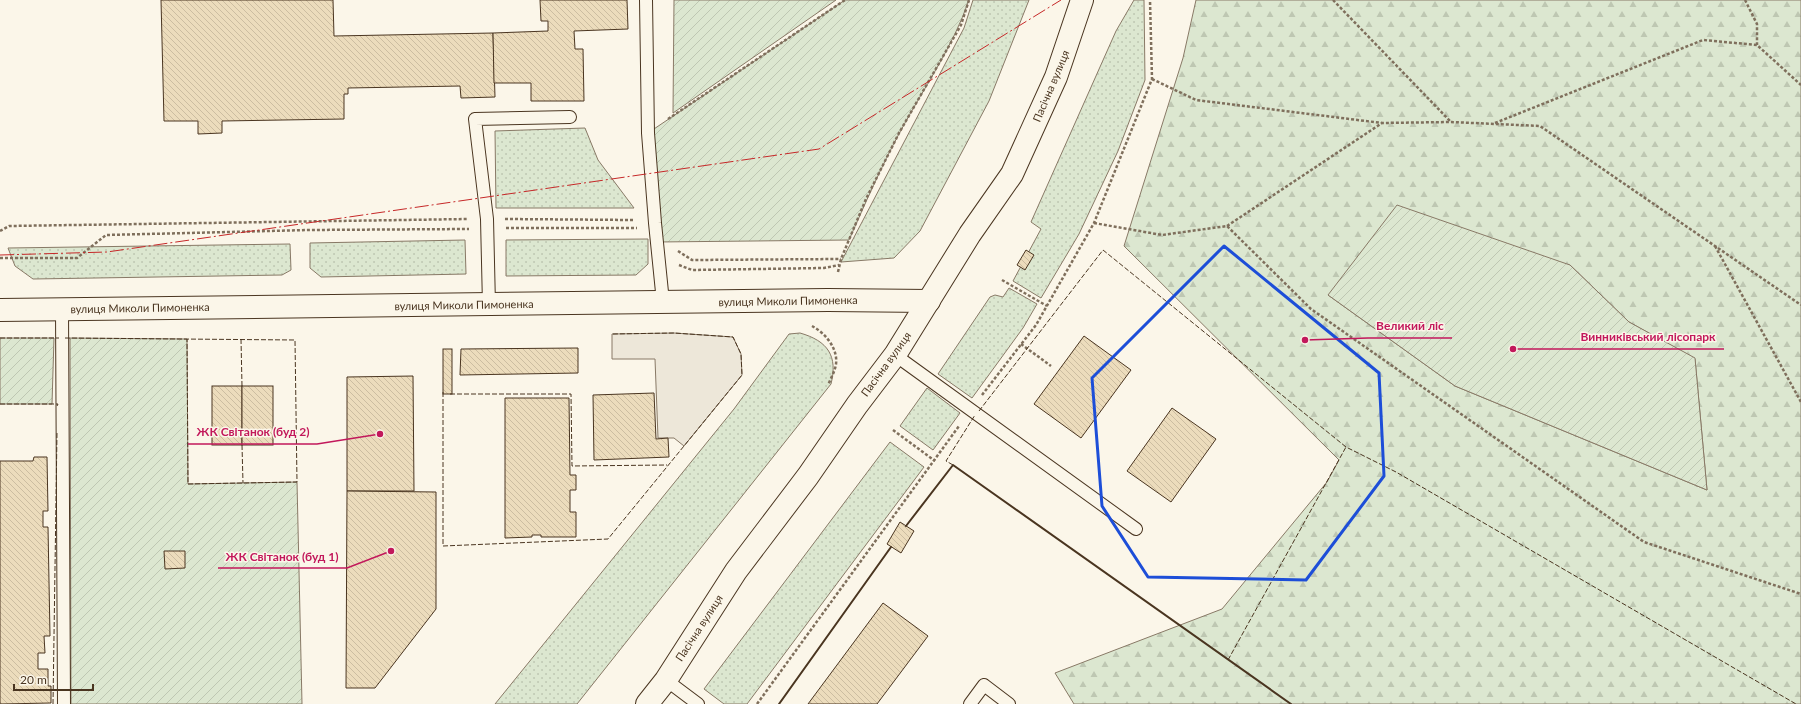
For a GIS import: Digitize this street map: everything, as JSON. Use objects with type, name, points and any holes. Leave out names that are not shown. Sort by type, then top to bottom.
[{"type":"street","name":"Пасічна вулиця","points":[[647,704],[666,680],[736,571],[808,476],[857,405],[895,355],[970,234],[1012,174],[1056,77],[1082,0]]},
{"type":"street","name":"вулиця Миколи Пимоненка","points":[[0,310],[929,300]]},
{"type":"lane","points":[[646,0],[648,133],[656,238],[663,302]]},
{"type":"lane","points":[[488,305],[487,224],[475,119],[570,117]]},
{"type":"lane","points":[[62,309],[64,704]]},
{"type":"lane","points":[[895,355],[1136,529]]},
{"type":"lane","points":[[666,680],[698,704]]},
{"type":"lane","points":[[970,704],[984,685],[1009,704]]},
{"type":"path","points":[[648,133],[845,0]]},
{"type":"path","points":[[838,272],[841,259],[866,200],[892,146],[961,25],[969,0]]},
{"type":"path","points":[[757,704],[971,410],[1036,325],[1094,223],[1152,79],[1150,0]]},
{"type":"path","points":[[1333,0],[1451,122]]},
{"type":"path","points":[[1745,0],[1757,24],[1757,45]]},
{"type":"path","points":[[1493,124],[1703,40],[1757,45],[1801,84]]},
{"type":"path","points":[[1152,79],[1196,100],[1382,124],[1451,122],[1540,126],[1801,305]]},
{"type":"path","points":[[1094,223],[1162,235],[1227,226],[1382,124]]},
{"type":"path","points":[[0,258],[77,258],[106,236],[640,220]]},
{"type":"path","points":[[0,231],[10,226],[487,224],[644,228],[656,238],[669,258],[692,270],[824,268],[839,265]]},
{"type":"path","points":[[1227,226],[1311,309],[1644,542],[1801,594]]},
{"type":"path","points":[[674,245],[678,251],[692,260],[841,259]]},
{"type":"path","points":[[1715,246],[1801,402]]},
{"type":"path","points":[[1002,280],[1047,306]]},
{"type":"path","points":[[812,326],[828,339],[834,352],[836,364],[828,385]]},
{"type":"path","points":[[1021,344],[1051,366]]},
{"type":"path","points":[[893,430],[935,461]]},
{"type":"highlighted area","points":[[1224,246],[1379,373],[1384,476],[1306,580],[1148,577],[1102,506],[1092,378]]},
{"type":"green space","points":[[674,0],[836,0],[673,113]]},
{"type":"green space","points":[[845,0],[969,0],[955,34],[886,159],[849,240],[657,242],[648,133]]},
{"type":"green space","points":[[973,0],[1029,0],[989,101],[920,231],[894,258],[841,262],[964,28]]},
{"type":"green space","points":[[1134,0],[1144,0],[1145,80],[1118,151],[1079,234],[1041,298],[1013,281],[1041,229],[1031,222],[1116,31]]},
{"type":"green space","points":[[1196,0],[1801,0],[1801,704],[1074,704],[1055,673],[1222,609],[1327,482],[1339,460],[1124,246],[1183,58]],"holes":[[[1570,265],[1629,322],[1695,359],[1707,490],[1455,386],[1328,295]]]},
{"type":"green space","points":[[585,128],[598,160],[634,208],[496,208],[495,131]]},
{"type":"green space","points":[[1397,205],[1570,265],[1629,322],[1695,358],[1707,490],[1455,386],[1328,295]]},
{"type":"green space","points":[[648,239],[648,264],[636,275],[506,276],[506,240]]},
{"type":"green space","points":[[465,240],[466,274],[321,277],[310,268],[310,243]]},
{"type":"green space","points":[[290,244],[291,270],[282,275],[33,279],[15,266],[8,248]]},
{"type":"green space","points":[[1009,288],[1037,304],[1023,328],[972,398],[938,374],[990,297],[995,295],[1003,297]]},
{"type":"green space","points":[[800,333],[818,340],[829,351],[833,365],[831,384],[577,704],[495,704],[734,409],[789,334]]},
{"type":"green space","points":[[0,338],[54,338],[52,404],[0,404]]},
{"type":"green space","points":[[70,338],[187,339],[188,484],[297,482],[302,704],[71,704]]},
{"type":"green space","points":[[927,388],[960,413],[933,450],[900,426]]},
{"type":"green space","points":[[890,442],[924,467],[747,704],[724,704],[704,689]]},
{"type":"shaded area","points":[[674,333],[733,337],[741,354],[742,375],[684,446],[674,438],[658,438],[655,359],[612,359],[612,334]]},
{"type":"building","points":[[161,0],[333,0],[334,36],[493,33],[495,97],[461,98],[460,86],[348,88],[348,94],[344,94],[344,119],[222,121],[222,133],[198,134],[198,121],[164,121]]},
{"type":"building","points":[[540,0],[627,0],[628,29],[574,31],[575,49],[583,49],[584,101],[531,101],[531,83],[494,83],[493,33],[548,31],[548,21],[541,21]]},
{"type":"building","points":[[1026,250],[1034,255],[1025,270],[1017,265]]},
{"type":"building","points":[[1084,336],[1131,370],[1081,438],[1034,404]]},
{"type":"building","points":[[578,348],[578,373],[460,375],[461,349]]},
{"type":"building","points":[[443,349],[452,349],[452,394],[443,394]]},
{"type":"building","points":[[413,376],[414,491],[347,491],[347,377]]},
{"type":"building","points":[[212,386],[242,386],[242,445],[212,445]]},
{"type":"building","points":[[242,386],[273,386],[273,445],[242,445]]},
{"type":"building","points":[[654,393],[656,439],[668,438],[669,457],[594,460],[593,395]]},
{"type":"building","points":[[505,398],[569,398],[570,475],[576,475],[576,490],[570,490],[570,512],[576,512],[576,537],[541,537],[541,535],[532,535],[532,537],[505,538]]},
{"type":"building","points":[[1172,408],[1216,439],[1171,502],[1127,471]]},
{"type":"building","points":[[34,457],[47,457],[48,511],[43,511],[43,527],[48,527],[50,636],[44,636],[45,653],[38,653],[38,669],[48,669],[48,686],[51,686],[51,703],[0,704],[0,461],[33,461]]},
{"type":"building","points":[[347,491],[436,492],[436,609],[375,688],[346,688]]},
{"type":"building","points":[[900,522],[914,531],[901,553],[887,544]]},
{"type":"building","points":[[164,551],[185,551],[185,568],[165,569]]},
{"type":"building","points":[[883,603],[928,636],[877,704],[808,704]]},
{"type":"fence","points":[[979,411],[1103,250],[1346,447],[1396,472],[1796,704]]},
{"type":"fence","points":[[443,392],[443,546],[608,539],[742,375],[741,354],[733,337],[674,333],[612,334]]},
{"type":"fence","points":[[0,338],[59,338]]},
{"type":"fence","points":[[65,338],[295,340],[297,482],[188,484],[187,339]]},
{"type":"fence","points":[[241,339],[242,386]]},
{"type":"fence","points":[[450,394],[571,394],[572,466],[667,465]]},
{"type":"fence","points":[[0,404],[58,404],[57,406]]},
{"type":"fence","points":[[953,465],[946,461],[975,415]]},
{"type":"fence","points":[[53,704],[57,432]]},
{"type":"fence","points":[[242,445],[243,483]]},
{"type":"fence","points":[[1228,660],[1346,447]]},
{"type":"wall","points":[[906,526],[953,465],[1291,704]]},
{"type":"wall","points":[[779,704],[891,547]]},
{"type":"power","points":[[0,255],[107,252],[819,149],[1061,0]]},
{"type":"place","name":"Великий ліс","points":[[1305,340]]},
{"type":"place","name":"Винниківський лісопарк","points":[[1513,349]]},
{"type":"place","name":"ЖК Світанок (буд 2)","points":[[380,434]]},
{"type":"place","name":"ЖК Світанок (буд 1)","points":[[391,551]]}]
